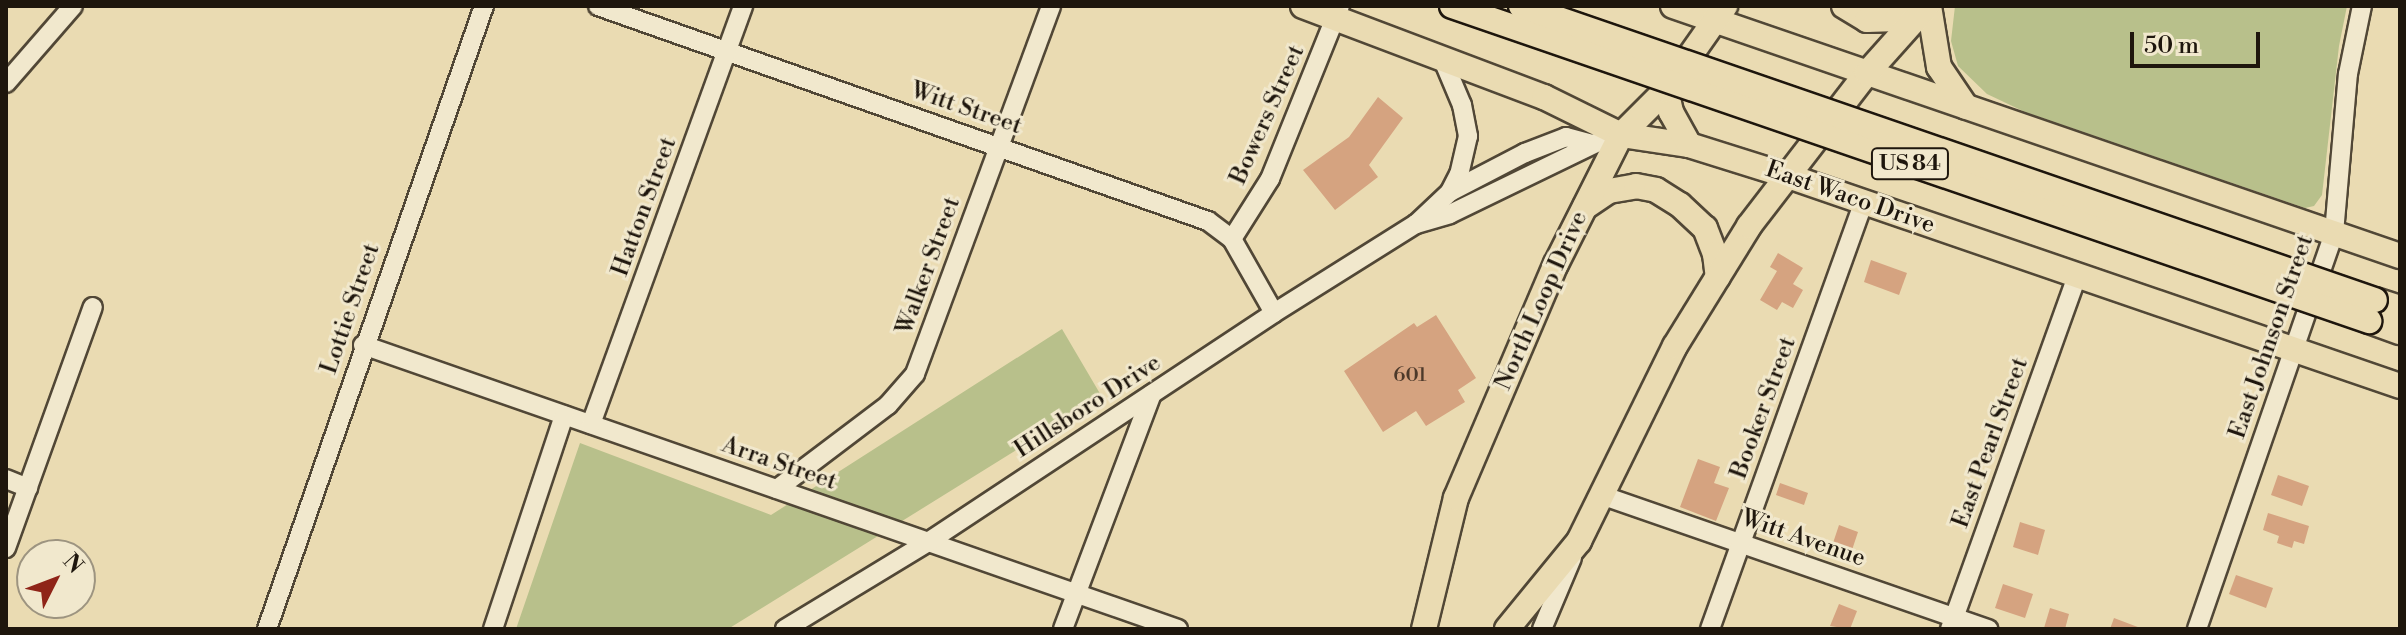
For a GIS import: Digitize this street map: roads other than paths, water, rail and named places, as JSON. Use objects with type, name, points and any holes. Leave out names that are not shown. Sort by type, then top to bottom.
[{"type":"main road","name":"East Waco Drive","points":[[1303,6],[1338,12],[1443,60],[1544,97],[1621,135],[1689,145],[1788,176],[2400,386]]},
{"type":"main road","name":"US 84","points":[[1452,6],[2372,310],[2400,308]]},
{"type":"main road","name":"US 84","points":[[1521,6],[2372,310],[2400,332]]},
{"type":"main road","points":[[1673,6],[1720,13],[1867,73],[2400,256]]},
{"type":"main road","points":[[1844,6],[1867,20],[1897,19],[1927,6]]},
{"type":"main road","points":[[1507,629],[1579,541],[1651,392],[1718,277],[1788,176],[1867,73],[1927,6]]},
{"type":"main road","points":[[1927,6],[1939,67],[1966,107]]},
{"type":"main road","name":"North Loop Drive","points":[[1424,629],[1456,498],[1529,321],[1621,135],[1666,90],[1720,13]]},
{"type":"main road","points":[[1666,90],[1671,112],[1689,145]]},
{"type":"main road","points":[[1583,209],[1609,191],[1636,186],[1656,190],[1680,205],[1705,228],[1715,254],[1718,277]]},
{"type":"street","points":[[6,83],[73,6]]},
{"type":"street","name":"Lottie Street","points":[[267,629],[363,345],[484,6]]},
{"type":"street","name":"Witt Street","points":[[598,6],[1208,221],[1232,239],[1274,313]]},
{"type":"street","name":"Hatton Street","points":[[591,424],[743,6]]},
{"type":"street","name":"Walker Street","points":[[777,489],[888,405],[915,374],[1051,6]]},
{"type":"street","name":"East Johnson Street","points":[[2197,629],[2334,233],[2348,74],[2362,6]]},
{"type":"street","name":"Bowers Street","points":[[1232,239],[1270,179],[1338,12]]},
{"type":"street","points":[[1443,60],[1462,105],[1468,136],[1459,174],[1450,192]]},
{"type":"street","name":"Hillsboro Drive","points":[[1416,224],[1450,214],[1592,144],[1621,135]]},
{"type":"street","name":"Hillsboro Drive","points":[[785,629],[928,542],[1274,313],[1416,224],[1450,192],[1525,153],[1566,137],[1592,144]]},
{"type":"street","name":"Booker Street","points":[[1710,629],[1863,203]]},
{"type":"street","name":"East Pearl Street","points":[[1952,623],[2078,274]]},
{"type":"street","points":[[6,548],[93,307]]},
{"type":"street","name":"Arra Street","points":[[363,345],[1178,629]]},
{"type":"street","points":[[1063,629],[1152,394]]},
{"type":"street","points":[[493,629],[564,415]]},
{"type":"street","points":[[6,479],[28,488]]},
{"type":"street","name":"Witt Avenue","points":[[1601,495],[1741,543],[1952,623],[1989,629]]},
{"type":"street","points":[[1542,629],[1579,541]]}]
